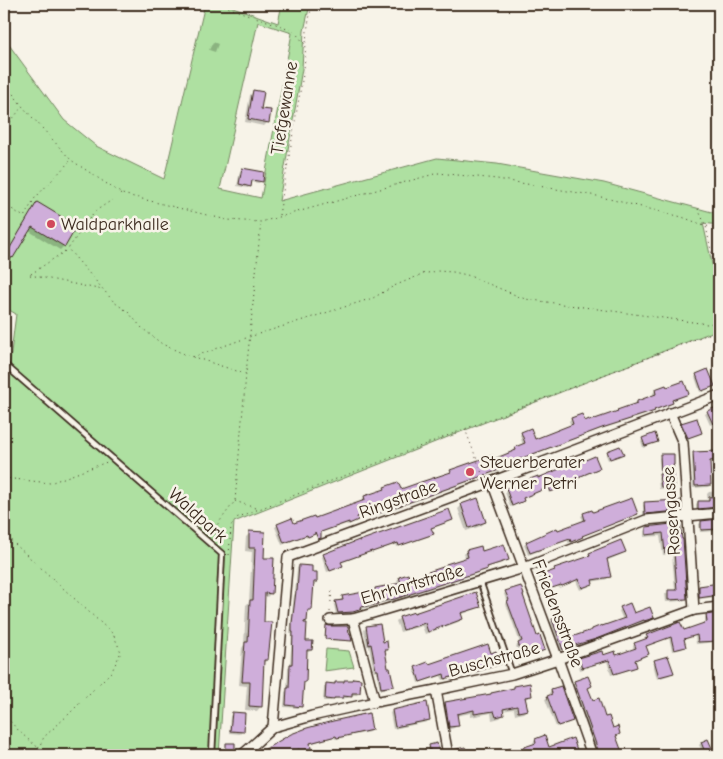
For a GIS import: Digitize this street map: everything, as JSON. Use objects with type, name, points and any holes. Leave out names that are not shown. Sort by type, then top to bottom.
[{"type":"street","name":"Ringstraße","points":[[274,727],[288,557],[719,395]]},
{"type":"street","name":"Rosengasse","points":[[670,413],[683,443],[694,610]]},
{"type":"street","name":"Friedensstraße","points":[[489,483],[524,568],[592,755]]},
{"type":"street","name":"Ehrhartstraße","points":[[330,620],[353,619],[480,582],[524,568],[646,520],[719,513]]},
{"type":"street","name":"Buschstraße","points":[[274,727],[312,716],[512,674],[694,610],[719,607]]},
{"type":"street","name":"Ehrhartstraße","points":[[353,619],[375,702]]},
{"type":"street","points":[[436,690],[448,755]]},
{"type":"street","points":[[242,755],[274,727]]},
{"type":"lane","name":"Waldpark","points":[[4,364],[222,554],[212,755]]},
{"type":"lane","name":"Ehrhartstraße","points":[[480,582],[512,674]]},
{"type":"path","points":[[225,4],[229,8],[292,30],[306,44]]},
{"type":"path","name":"Tiefgewanne","points":[[279,216],[304,69],[307,32],[312,4]]},
{"type":"path","points":[[4,82],[23,107],[71,160],[122,194],[228,220],[261,222],[438,174],[497,179],[597,196],[719,228]]},
{"type":"path","points":[[4,130],[23,107]]},
{"type":"path","points":[[4,204],[24,217],[35,198],[71,160]]},
{"type":"path","points":[[104,290],[30,275],[68,249],[94,212],[122,194]]},
{"type":"path","points":[[698,209],[706,226],[719,289]]},
{"type":"path","points":[[214,547],[217,525],[235,501],[261,222]]},
{"type":"path","points":[[68,249],[114,302],[128,312],[142,328],[162,344],[193,357],[246,374]]},
{"type":"path","points":[[193,357],[249,337],[373,298],[394,286],[423,274],[437,271],[467,276],[525,299],[707,324],[719,322]]},
{"type":"path","points":[[229,556],[231,526],[236,518],[719,330]]},
{"type":"path","points":[[465,429],[489,483]]},
{"type":"path","points":[[4,478],[50,483],[114,460]]},
{"type":"path","points":[[235,501],[259,509]]},
{"type":"path","points":[[4,534],[113,634],[121,652],[112,671],[68,716],[44,737],[35,755]]},
{"type":"path","points":[[330,620],[332,589]]},
{"type":"path","points":[[4,714],[12,725],[38,748],[50,755]]},
{"type":"green space","points":[[205,4],[228,4],[278,23],[282,4],[310,4],[304,31],[302,69],[279,201],[437,158],[497,164],[604,183],[719,214],[719,225],[703,223],[719,295],[719,327],[717,330],[234,522],[219,755],[4,755],[4,364],[9,368],[16,314],[4,307],[4,38],[64,120],[96,146],[164,179]],"holes":[[[258,22],[292,33],[261,198],[220,189]]]},
{"type":"green space","points":[[326,649],[349,651],[354,667],[324,671]]},
{"type":"building","points":[[253,90],[264,92],[261,109],[271,110],[269,123],[248,119]]},
{"type":"building","points":[[242,168],[264,172],[263,182],[252,180],[251,187],[239,184]]},
{"type":"building","name":"Waldparkhalle","points":[[37,202],[77,226],[65,247],[32,227],[4,270],[4,258]]},
{"type":"building","points":[[708,369],[715,386],[702,391],[696,374]]},
{"type":"building","points":[[684,381],[689,394],[672,400],[673,403],[655,411],[602,428],[509,463],[510,466],[371,516],[370,513],[357,517],[358,520],[349,524],[349,522],[321,532],[321,538],[318,539],[315,532],[315,534],[308,537],[307,535],[284,543],[277,524],[292,518],[294,523],[314,516],[315,518],[365,500],[364,496],[385,489],[384,487],[398,482],[401,489],[493,455],[494,459],[516,450],[515,447],[525,443],[521,432],[531,428],[535,439],[573,424],[571,418],[582,414],[585,421],[589,419],[589,421],[618,411],[656,394],[655,389]]},
{"type":"building","points":[[716,407],[719,413],[719,421],[713,424],[707,411]]},
{"type":"building","points":[[697,418],[702,433],[688,438],[681,423]]},
{"type":"building","points":[[655,433],[658,442],[645,446],[642,438]]},
{"type":"building","points":[[620,446],[624,454],[610,459],[607,451]]},
{"type":"building","points":[[717,451],[717,460],[710,461],[711,485],[695,486],[693,452]]},
{"type":"building","points":[[660,454],[674,454],[675,486],[661,487],[659,474],[661,474]]},
{"type":"building","points":[[595,456],[600,468],[562,484],[563,486],[551,492],[549,487],[523,498],[524,501],[512,506],[506,488]]},
{"type":"building","points":[[718,496],[719,507],[698,509],[698,501],[709,501],[709,497]]},
{"type":"building","points":[[478,498],[486,522],[469,528],[461,504]]},
{"type":"building","points":[[632,498],[638,514],[571,542],[570,539],[530,553],[526,542],[557,528],[558,530],[585,520],[583,513],[592,510],[593,512]]},
{"type":"building","points":[[679,500],[679,511],[645,514],[644,502]]},
{"type":"building","points":[[449,509],[453,520],[431,528],[434,534],[399,546],[398,543],[341,562],[343,566],[330,571],[323,554]]},
{"type":"building","points":[[719,519],[719,529],[701,530],[701,521]]},
{"type":"building","points":[[680,523],[683,539],[687,599],[668,600],[668,590],[677,590],[674,552],[665,553],[663,533],[646,535],[646,527]]},
{"type":"building","points":[[249,531],[265,532],[264,558],[274,558],[272,594],[265,593],[264,622],[272,622],[268,660],[264,660],[262,707],[249,706],[250,682],[242,682],[245,642],[248,642],[250,600],[253,600],[255,548],[249,548]]},
{"type":"building","points":[[621,540],[626,552],[607,559],[611,577],[592,580],[593,584],[582,588],[579,579],[546,590],[541,575],[555,570],[554,568],[590,556],[589,553]]},
{"type":"building","points":[[504,544],[509,560],[487,567],[488,569],[395,599],[361,607],[362,609],[353,612],[338,613],[335,601],[343,600],[342,596],[401,583],[399,577],[408,574],[410,580],[423,576],[422,574],[468,557],[466,550],[481,546],[482,551]]},
{"type":"building","points":[[299,565],[312,566],[312,572],[317,572],[317,582],[314,582],[312,610],[308,610],[307,621],[304,622],[307,623],[306,641],[313,641],[312,650],[307,650],[306,682],[304,682],[302,707],[286,705],[290,664],[292,664],[292,623]]},
{"type":"building","points":[[719,583],[719,595],[699,598],[699,586]]},
{"type":"building","points":[[521,586],[537,636],[540,635],[545,650],[523,658],[518,643],[522,641],[505,591]]},
{"type":"building","points":[[476,592],[481,607],[461,613],[463,619],[428,632],[425,623],[403,630],[399,617]]},
{"type":"building","points":[[630,603],[634,613],[650,607],[654,618],[563,650],[552,619],[563,615],[571,637],[625,618],[620,607]]},
{"type":"building","points":[[718,613],[719,641],[698,642],[697,635],[684,639],[686,647],[674,650],[671,637],[646,646],[649,654],[635,660],[637,667],[614,674],[609,660],[582,668],[579,658],[602,651],[603,655],[615,651],[616,655],[636,648],[634,643],[648,638],[646,635],[680,622],[684,630],[707,622],[706,615]]},
{"type":"building","points":[[380,624],[383,642],[387,641],[388,650],[385,650],[394,686],[381,688],[371,644],[369,645],[366,626]]},
{"type":"building","points":[[326,625],[348,626],[352,641],[325,639]]},
{"type":"building","points":[[488,644],[491,653],[496,651],[501,664],[465,675],[464,673],[445,679],[444,674],[420,682],[415,667]]},
{"type":"building","points":[[668,656],[674,673],[659,677],[654,660]]},
{"type":"building","points":[[588,676],[592,686],[588,688],[593,700],[599,698],[605,717],[609,716],[613,728],[618,726],[620,734],[616,736],[622,752],[612,755],[600,755],[574,681]]},
{"type":"building","points":[[353,678],[361,679],[360,693],[352,693],[352,697],[343,696],[343,698],[334,698],[334,700],[325,699],[326,683],[335,684],[335,682],[344,682],[344,680],[352,680]]},
{"type":"building","points":[[530,683],[532,696],[525,697],[528,710],[518,712],[517,706],[503,709],[504,715],[496,717],[494,711],[474,714],[474,710],[457,714],[459,726],[449,727],[445,702],[491,694]]},
{"type":"building","points":[[561,686],[573,721],[558,726],[547,696],[552,694],[551,689]]},
{"type":"building","points":[[427,702],[430,720],[395,727],[392,710]]},
{"type":"building","points":[[232,712],[245,713],[244,732],[230,731]]},
{"type":"building","points":[[369,713],[372,730],[337,738],[336,736],[310,743],[311,748],[300,752],[299,749],[289,755],[255,755],[291,734],[307,728]]},
{"type":"building","points":[[545,735],[549,747],[573,738],[577,750],[563,755],[505,755],[507,753],[506,750],[512,748],[513,751],[536,743],[535,739]]},
{"type":"building","points":[[708,739],[715,755],[706,755],[701,742]]},
{"type":"building","points":[[226,743],[235,743],[235,754],[226,753]]},
{"type":"building","points":[[437,743],[440,755],[431,755],[429,745]]},
{"type":"building","points":[[465,747],[467,755],[455,755],[453,750]]},
{"type":"place","name":"Waldparkhalle","points":[[51,224]]},
{"type":"place","name":"Steuerberater Werner Petri","points":[[470,472]]}]
